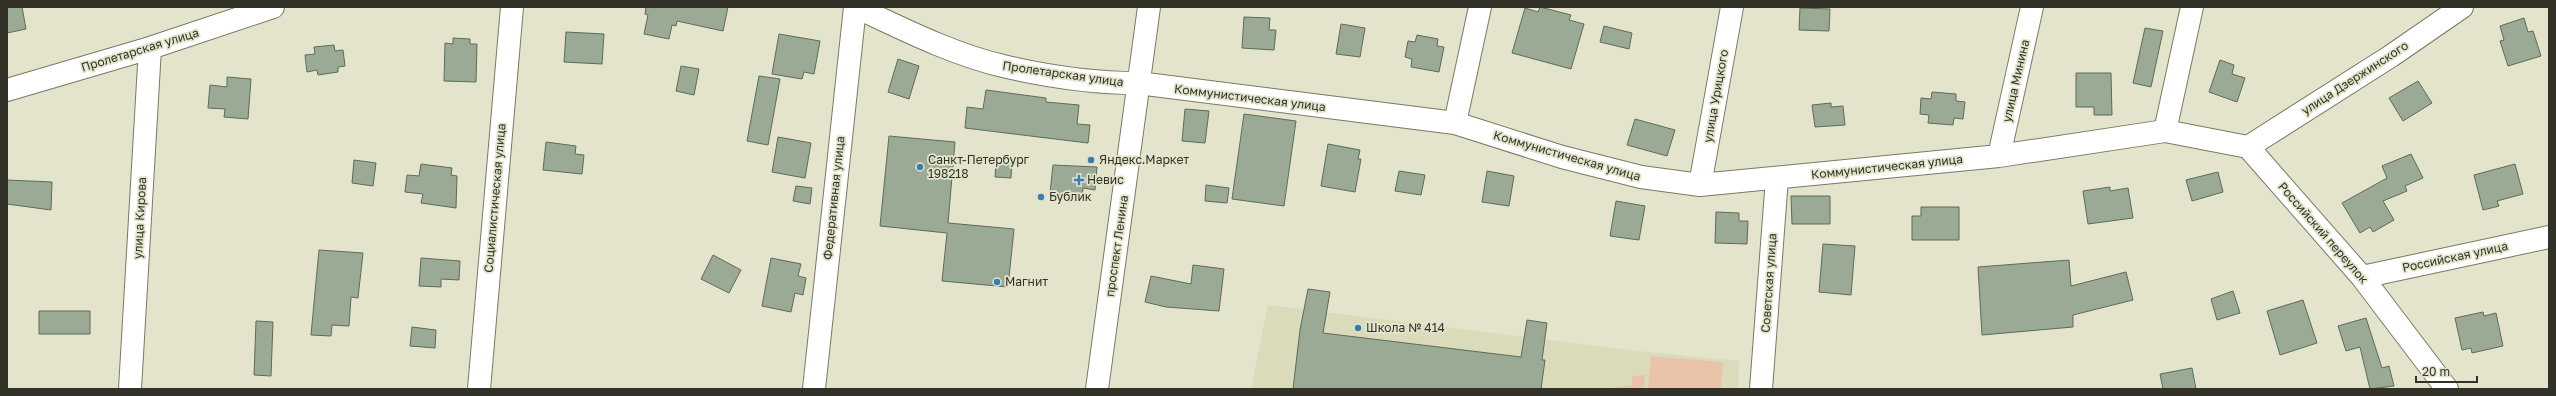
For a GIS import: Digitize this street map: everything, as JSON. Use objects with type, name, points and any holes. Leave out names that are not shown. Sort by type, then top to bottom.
[{"type":"street","name":"Пролетарская улица","points":[[7,90],[150,48],[273,7]]},
{"type":"street","name":"Социалистическая улица","points":[[479,389],[512,7]]},
{"type":"street","name":"Пролетарская улица","points":[[855,7],[945,47],[1002,66],[1109,82],[1138,83]]},
{"type":"street","name":"Федеративная улица","points":[[814,389],[855,7]]},
{"type":"street","name":"проспект Ленина","points":[[1097,389],[1149,7]]},
{"type":"street","points":[[1455,123],[1480,7]]},
{"type":"street","name":"улица Урицкого","points":[[1700,185],[1732,7]]},
{"type":"street","name":"улица Минина","points":[[1999,156],[2032,7]]},
{"type":"street","points":[[2192,7],[2165,131],[2248,146]]},
{"type":"street","name":"улица Дзержинского","points":[[2248,146],[2391,56],[2462,7]]},
{"type":"street","name":"улица Кирова","points":[[130,389],[150,48]]},
{"type":"street","name":"Коммунистическая улица","points":[[1138,83],[1455,123],[1562,157],[1634,176],[1700,185],[1999,156],[2165,131]]},
{"type":"street","name":"Российский переулок","points":[[2248,146],[2362,277],[2447,389]]},
{"type":"street","name":"Советская улица","points":[[1761,389],[1777,178]]},
{"type":"street","name":"Российская улица","points":[[2362,277],[2549,237]]},
{"type":"shaded area","name":"Школа № 414","points":[[1268,305],[1638,351],[1739,361],[1738,389],[1251,389]]},
{"type":"shaded area","points":[[1651,356],[1723,362],[1721,389],[1648,389]]},
{"type":"shaded area","points":[[1645,375],[1644,389],[1605,389],[1632,385],[1632,376]]},
{"type":"building","points":[[7,7],[22,7],[26,29],[7,33]]},
{"type":"building","points":[[646,7],[728,7],[723,31],[677,21],[676,26],[672,25],[669,39],[644,34],[648,15],[645,14]]},
{"type":"building","points":[[1540,7],[1571,15],[1569,20],[1584,24],[1571,69],[1512,53],[1525,8],[1538,12]]},
{"type":"building","points":[[1800,8],[1830,9],[1829,31],[1799,30]]},
{"type":"building","points":[[1244,17],[1270,18],[1269,30],[1276,30],[1274,50],[1242,48]]},
{"type":"building","points":[[2524,18],[2528,32],[2533,31],[2541,56],[2508,66],[2500,41],[2504,40],[2500,26]]},
{"type":"building","points":[[1341,24],[1365,28],[1360,57],[1336,54]]},
{"type":"building","points":[[1604,26],[1632,33],[1629,49],[1600,42]]},
{"type":"building","points":[[2145,28],[2163,31],[2151,87],[2133,83]]},
{"type":"building","points":[[566,32],[604,34],[602,64],[564,62]]},
{"type":"building","points":[[779,34],[820,41],[814,74],[804,72],[802,79],[772,74]]},
{"type":"building","points":[[1417,35],[1438,39],[1437,46],[1444,47],[1439,72],[1411,67],[1412,59],[1405,57],[1408,41],[1415,42]]},
{"type":"building","points":[[453,38],[470,39],[470,44],[477,44],[476,82],[444,81],[445,43],[453,44]]},
{"type":"building","points":[[334,45],[335,51],[343,50],[345,66],[338,67],[338,72],[318,75],[317,70],[307,72],[305,55],[315,54],[314,47]]},
{"type":"building","points":[[898,59],[919,66],[909,99],[888,92]]},
{"type":"building","points":[[2220,60],[2234,65],[2232,74],[2245,78],[2237,102],[2209,92]]},
{"type":"building","points":[[681,66],[699,69],[694,95],[676,91]]},
{"type":"building","points":[[2076,73],[2111,73],[2112,115],[2094,115],[2094,107],[2076,107]]},
{"type":"building","points":[[759,76],[780,79],[768,145],[747,141]]},
{"type":"building","points":[[227,77],[251,79],[248,119],[224,117],[225,109],[208,108],[210,85],[227,87]]},
{"type":"building","points":[[2418,81],[2432,103],[2403,121],[2389,98]]},
{"type":"building","points":[[986,90],[1046,98],[1046,102],[1079,105],[1077,124],[1090,125],[1088,143],[965,128],[967,107],[983,109]]},
{"type":"building","points":[[1932,92],[1956,94],[1956,101],[1965,102],[1963,119],[1954,118],[1953,125],[1928,123],[1929,115],[1920,114],[1921,98],[1931,99]]},
{"type":"building","points":[[1831,103],[1831,107],[1843,106],[1845,125],[1815,127],[1812,105]]},
{"type":"building","points":[[1185,109],[1209,111],[1205,143],[1182,141]]},
{"type":"building","points":[[1244,114],[1296,121],[1284,206],[1232,199]]},
{"type":"building","points":[[1635,119],[1675,130],[1667,156],[1627,145]]},
{"type":"building","points":[[889,136],[955,142],[948,223],[1014,229],[1008,287],[942,281],[947,233],[880,226]]},
{"type":"building","points":[[778,137],[811,143],[805,178],[772,172]]},
{"type":"building","points":[[546,142],[576,146],[575,154],[584,155],[582,174],[543,170]]},
{"type":"building","points":[[1328,144],[1360,150],[1358,159],[1361,159],[1355,192],[1321,186]]},
{"type":"building","points":[[2411,154],[2423,178],[2405,186],[2407,191],[2383,201],[2394,220],[2373,232],[2370,227],[2360,233],[2342,203],[2387,178],[2382,166]]},
{"type":"building","points":[[354,160],[376,163],[373,186],[352,183]]},
{"type":"building","points":[[996,162],[1012,163],[1011,178],[995,177]]},
{"type":"building","points":[[421,164],[452,168],[451,175],[457,176],[456,208],[421,203],[423,194],[405,192],[407,175],[419,176]]},
{"type":"building","points":[[2515,164],[2523,194],[2497,201],[2499,206],[2483,210],[2474,175]]},
{"type":"building","points":[[1053,165],[1097,167],[1095,190],[1083,188],[1082,197],[1050,193]]},
{"type":"building","points":[[1399,171],[1425,175],[1421,195],[1395,191]]},
{"type":"building","points":[[1487,171],[1514,176],[1509,206],[1482,202]]},
{"type":"building","points":[[2218,172],[2223,192],[2192,201],[2186,180]]},
{"type":"building","points":[[7,180],[52,182],[51,210],[7,204]]},
{"type":"building","points":[[1206,185],[1229,188],[1227,203],[1205,201]]},
{"type":"building","points":[[796,186],[812,188],[810,204],[793,201]]},
{"type":"building","points":[[2110,187],[2110,191],[2128,188],[2133,218],[2088,224],[2083,191]]},
{"type":"building","points":[[1791,196],[1830,196],[1830,224],[1792,224]]},
{"type":"building","points":[[1616,201],[1645,206],[1639,240],[1610,236]]},
{"type":"building","points":[[1921,207],[1959,207],[1959,240],[1912,240],[1912,216],[1921,216]]},
{"type":"building","points":[[1716,212],[1739,213],[1739,221],[1748,221],[1747,244],[1715,243]]},
{"type":"building","points":[[1823,244],[1855,246],[1851,295],[1819,292]]},
{"type":"building","points":[[319,250],[363,253],[358,298],[351,297],[349,326],[332,325],[331,336],[311,335]]},
{"type":"building","points":[[713,255],[741,270],[729,293],[701,279]]},
{"type":"building","points":[[421,258],[460,261],[459,280],[441,279],[441,287],[419,286]]},
{"type":"building","points":[[771,258],[801,264],[798,276],[806,278],[803,295],[795,293],[791,312],[762,306]]},
{"type":"building","points":[[2069,260],[2071,286],[2126,272],[2133,300],[2073,315],[2073,327],[1982,335],[1978,267]]},
{"type":"building","points":[[1193,265],[1224,269],[1219,311],[1166,307],[1145,302],[1151,276],[1191,284]]},
{"type":"building","points":[[1308,289],[1330,292],[1323,333],[1521,357],[1527,320],[1547,323],[1542,360],[1545,360],[1541,389],[1293,389],[1300,330]]},
{"type":"building","points":[[2233,291],[2240,313],[2217,320],[2211,299]]},
{"type":"building","points":[[2303,300],[2317,343],[2280,355],[2267,311]]},
{"type":"building","points":[[39,311],[90,311],[90,334],[39,334]]},
{"type":"building","points":[[2483,312],[2484,316],[2496,313],[2503,346],[2472,353],[2471,348],[2462,350],[2455,318]]},
{"type":"building","points":[[2366,318],[2382,368],[2389,366],[2394,386],[2370,389],[2360,347],[2346,351],[2338,326]]},
{"type":"building","points":[[256,321],[273,322],[271,376],[254,375]]},
{"type":"building","points":[[412,327],[436,330],[435,348],[410,346]]},
{"type":"building","points":[[2192,368],[2196,389],[2163,389],[2160,374]]},
{"type":"place","name":"Яндекс.Маркет","points":[[1091,160]]},
{"type":"place","name":"Санкт-Петербург 198218","points":[[920,167]]},
{"type":"place","name":"Невис","points":[[1079,180]]},
{"type":"place","name":"Бублик","points":[[1041,197]]},
{"type":"place","name":"Магнит","points":[[997,282]]},
{"type":"place","name":"Школа № 414","points":[[1358,328]]}]
